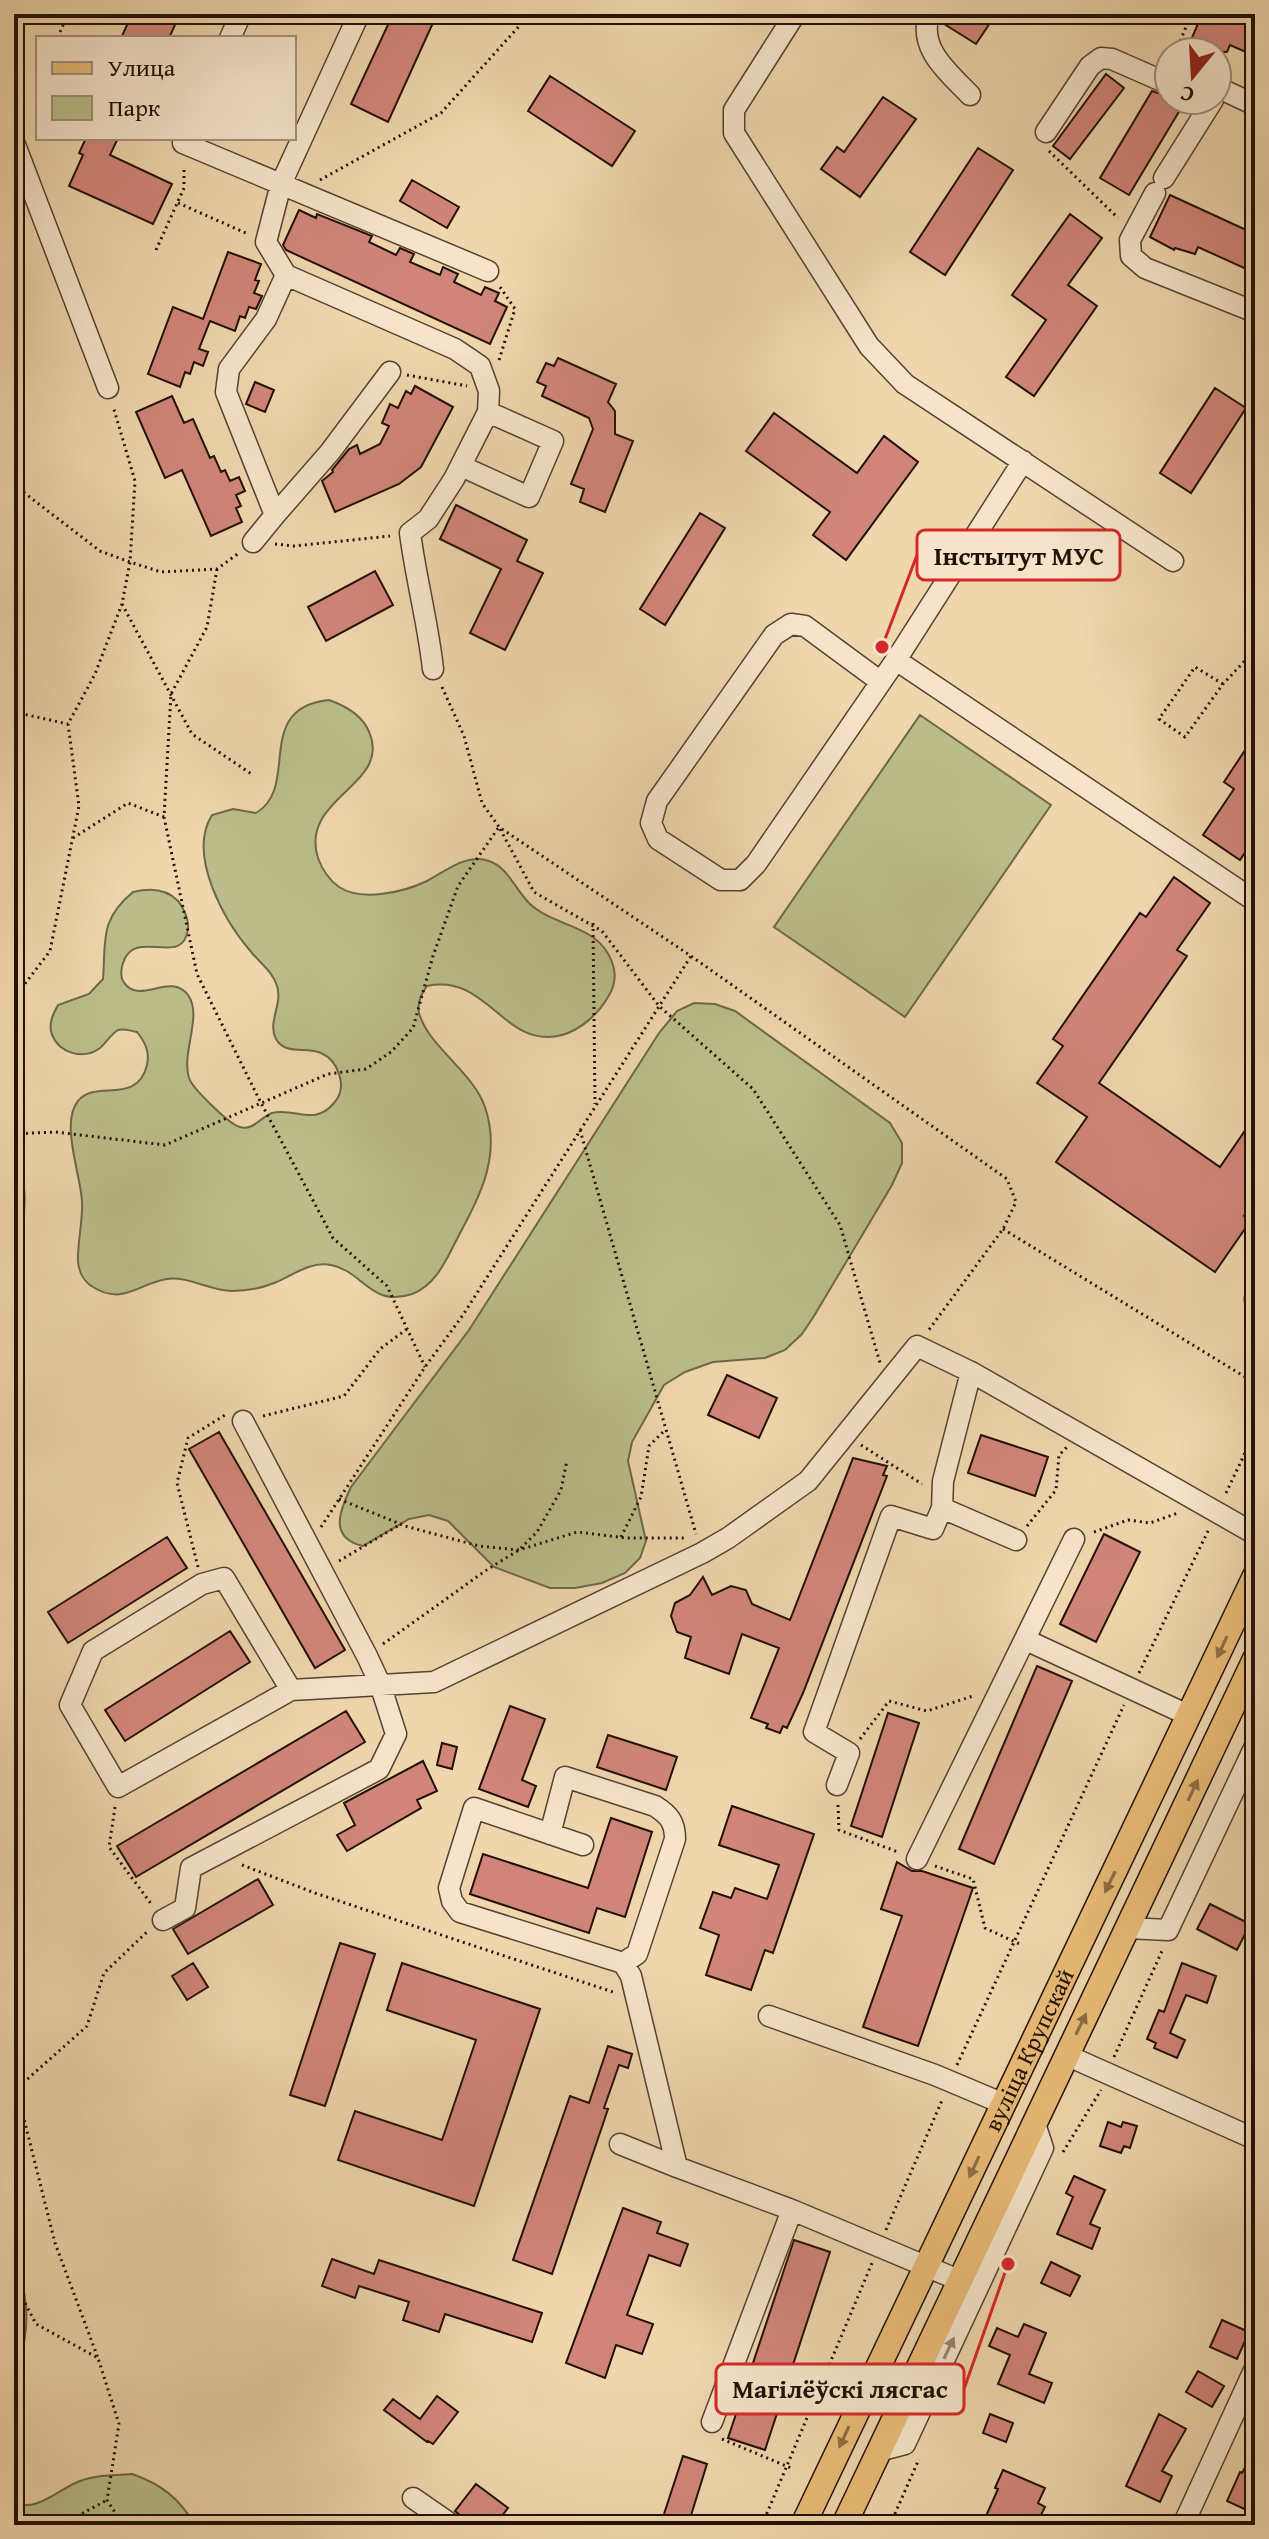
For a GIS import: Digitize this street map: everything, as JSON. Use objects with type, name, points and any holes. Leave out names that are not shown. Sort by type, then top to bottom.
[{"type":"main road","name":"вуліца Крупскай","points":[[803,2525],[1255,1576]]},
{"type":"main road","name":"вуліца Крупскай","points":[[844,2525],[1255,1659]]},
{"type":"street","points":[[231,36],[241,14]]},
{"type":"street","points":[[359,14],[266,242],[286,275],[455,349],[480,366],[489,391],[488,412],[461,466],[428,519],[410,533],[415,572],[427,619],[433,669]]},
{"type":"street","points":[[795,14],[734,110],[734,133],[869,346],[905,384],[1173,561]]},
{"type":"street","points":[[929,14],[926,25],[929,48],[944,69],[970,95]]},
{"type":"street","points":[[1046,132],[1090,66],[1101,58],[1112,59],[1153,77]]},
{"type":"street","points":[[1233,95],[1255,105]]},
{"type":"street","points":[[1202,116],[1130,240],[1131,256],[1145,268],[1255,312]]},
{"type":"street","points":[[184,140],[488,271]]},
{"type":"street","points":[[14,142],[108,388]]},
{"type":"street","points":[[275,515],[226,392],[229,369],[266,319],[286,275]]},
{"type":"street","points":[[253,542],[330,452],[390,372]]},
{"type":"street","points":[[461,466],[529,497],[553,441],[488,412]]},
{"type":"street","points":[[881,682],[805,626],[791,624],[774,635],[657,801],[651,823],[658,839],[721,880],[740,880],[756,864],[881,682],[896,660],[1023,461]]},
{"type":"street","points":[[896,660],[1255,901]]},
{"type":"street","points":[[291,1690],[224,1578],[202,1584],[93,1651],[70,1705],[118,1787],[291,1690],[434,1682],[728,1538],[808,1481],[917,1346],[971,1372],[1255,1534]]},
{"type":"street","points":[[837,1785],[849,1753],[814,1732],[891,1516],[933,1529],[971,1372]]},
{"type":"street","points":[[163,1920],[185,1908],[191,1868],[379,1769],[396,1734],[380,1684],[367,1656],[243,1421]]},
{"type":"street","points":[[942,1502],[1016,1540]]},
{"type":"street","points":[[917,1859],[1074,1539]]},
{"type":"street","points":[[1026,1640],[1190,1716]]},
{"type":"street","points":[[1127,1928],[1168,1930],[1255,1746]]},
{"type":"street","points":[[550,1834],[565,1777],[655,1806],[668,1814],[675,1826],[675,1839],[637,1954],[623,1963]]},
{"type":"street","points":[[583,1845],[474,1808],[449,1888],[452,1901],[460,1912],[623,1963],[631,1976],[677,2167]]},
{"type":"street","points":[[769,2016],[1004,2104]]},
{"type":"street","points":[[1066,2055],[1255,2139]]},
{"type":"street","points":[[878,2451],[905,2444],[1043,2148],[1035,2124]]},
{"type":"street","points":[[620,2144],[792,2210],[961,2281]]},
{"type":"street","points":[[712,2422],[792,2210]]},
{"type":"street","points":[[1183,2525],[1255,2368]]},
{"type":"street","points":[[413,2498],[452,2525]]},
{"type":"path","points":[[60,32],[68,14]]},
{"type":"path","points":[[290,188],[441,113],[530,14]]},
{"type":"path","points":[[1182,36],[1191,14]]},
{"type":"path","points":[[1046,132],[1050,154],[1134,233]]},
{"type":"path","points":[[156,250],[184,188],[184,140]]},
{"type":"path","points":[[177,203],[266,242]]},
{"type":"path","points":[[390,372],[489,391],[515,309],[488,271]]},
{"type":"path","points":[[14,998],[50,951],[79,806],[68,724],[95,674],[122,604],[130,562],[135,481],[108,388]]},
{"type":"path","points":[[14,485],[100,551],[161,572],[217,569],[253,542],[294,546],[410,533]]},
{"type":"path","points":[[217,569],[207,627],[171,694],[164,817],[197,974],[333,1238],[387,1286],[425,1367]]},
{"type":"path","points":[[122,604],[192,734],[253,775]]},
{"type":"path","points":[[1223,684],[1195,667],[1159,719],[1185,737],[1223,684],[1255,650]]},
{"type":"path","points":[[433,669],[464,736],[482,803],[499,827],[534,892],[593,923],[602,931],[659,1006],[753,1089],[840,1225],[886,1386]]},
{"type":"path","points":[[14,712],[68,724]]},
{"type":"path","points":[[73,838],[128,803],[164,817]]},
{"type":"path","points":[[499,827],[691,956],[1007,1179],[1016,1202],[1003,1229],[917,1346]]},
{"type":"path","points":[[14,1134],[55,1132],[165,1145],[328,1074],[366,1069],[391,1052],[413,1028],[433,956],[458,886],[499,827]]},
{"type":"path","points":[[593,923],[595,1104]]},
{"type":"path","points":[[308,1548],[425,1367],[463,1315],[691,956]]},
{"type":"path","points":[[339,1499],[401,1524],[479,1546],[519,1550],[577,1532],[621,1537],[698,1538],[580,1129]]},
{"type":"path","points":[[1003,1229],[1255,1383]]},
{"type":"path","points":[[621,1537],[641,1497],[649,1446],[666,1429]]},
{"type":"path","points":[[762,2525],[950,2082],[1132,1689],[1208,1509],[1255,1432]]},
{"type":"path","points":[[1016,1540],[1056,1490],[1059,1455],[1079,1435]]},
{"type":"path","points":[[847,1436],[942,1502]]},
{"type":"path","points":[[367,1656],[519,1550],[537,1532],[561,1490],[567,1460]]},
{"type":"path","points":[[1074,1539],[1128,1520],[1150,1523],[1208,1509]]},
{"type":"path","points":[[322,1571],[401,1524]]},
{"type":"path","points":[[849,1753],[889,1701],[927,1711],[1004,1686]]},
{"type":"path","points":[[118,1787],[109,1847],[163,1920],[143,1934],[104,1973],[87,2026],[16,2091],[55,2243],[119,2424],[107,2500],[123,2525]]},
{"type":"path","points":[[216,1854],[315,1893],[636,2000]]},
{"type":"path","points":[[1061,2156],[1101,2089],[1165,1943]]},
{"type":"path","points":[[14,2282],[36,2324],[98,2358]]},
{"type":"path","points":[[712,2422],[723,2442],[788,2467]]},
{"type":"path","points":[[890,2525],[922,2454]]},
{"type":"path","points":[[61,2525],[107,2500]]},
{"type":"green space","points":[[329,700],[359,717],[370,734],[373,752],[368,767],[321,821],[316,838],[318,858],[332,881],[348,892],[383,894],[418,885],[464,861],[489,861],[501,868],[525,899],[540,912],[597,940],[614,967],[612,989],[600,1009],[583,1025],[569,1033],[542,1037],[510,1023],[466,990],[448,985],[427,986],[425,989],[419,1006],[424,1025],[479,1094],[490,1125],[491,1143],[486,1176],[473,1208],[439,1271],[420,1290],[398,1297],[387,1296],[377,1293],[342,1269],[323,1264],[248,1290],[224,1290],[191,1281],[167,1279],[122,1294],[104,1292],[87,1282],[79,1266],[82,1202],[71,1122],[78,1101],[85,1095],[134,1085],[147,1065],[147,1051],[137,1032],[123,1029],[115,1032],[94,1052],[80,1054],[66,1051],[52,1035],[51,1023],[58,1005],[89,994],[103,979],[109,922],[133,892],[163,891],[178,901],[186,914],[188,929],[184,940],[177,946],[138,948],[129,953],[121,976],[129,988],[137,991],[172,986],[188,995],[193,1013],[187,1068],[189,1078],[212,1106],[235,1125],[245,1128],[272,1113],[319,1114],[338,1097],[340,1075],[333,1062],[315,1051],[285,1047],[276,1039],[273,1026],[278,993],[275,981],[241,940],[220,906],[206,868],[204,849],[205,831],[212,815],[233,809],[256,813],[269,801],[276,786],[284,732],[291,717],[306,706]]},
{"type":"green space","points":[[920,715],[1051,805],[905,1017],[774,927]]},
{"type":"green space","points":[[694,1003],[715,1004],[735,1011],[890,1123],[902,1143],[902,1163],[892,1185],[814,1316],[802,1334],[785,1350],[765,1358],[713,1362],[685,1372],[664,1385],[632,1442],[628,1461],[646,1541],[640,1558],[625,1573],[602,1583],[550,1588],[494,1567],[448,1521],[429,1515],[409,1519],[363,1546],[352,1542],[345,1537],[340,1522],[351,1487],[469,1330],[659,1033],[677,1011]]},
{"type":"green space","points":[[14,1132],[21,1165],[24,1210],[14,1258]]},
{"type":"green space","points":[[14,2250],[26,2302],[26,2331],[14,2383]]},
{"type":"green space","points":[[132,2474],[168,2493],[195,2525],[14,2525],[14,2502],[30,2505],[86,2479]]},
{"type":"building","points":[[132,14],[180,14],[170,36],[122,36]]},
{"type":"building","points":[[393,14],[437,14],[388,122],[351,104]]},
{"type":"building","points":[[942,14],[996,14],[976,44],[941,22]]},
{"type":"building","points":[[1202,14],[1255,14],[1255,56],[1233,46],[1233,36],[1193,36]]},
{"type":"building","points":[[1106,74],[1124,88],[1070,159],[1053,146]]},
{"type":"building","points":[[550,76],[635,131],[612,166],[528,111]]},
{"type":"building","points":[[1153,91],[1153,116],[1176,116],[1129,195],[1100,178]]},
{"type":"building","points":[[883,97],[916,119],[860,197],[821,169],[837,147],[844,152]]},
{"type":"building","points":[[85,140],[117,140],[110,155],[172,184],[153,224],[69,186],[83,155],[79,153]]},
{"type":"building","points":[[978,148],[1013,170],[945,275],[910,252]]},
{"type":"building","points":[[412,180],[459,207],[447,228],[400,201]]},
{"type":"building","points":[[1170,195],[1255,234],[1255,273],[1198,247],[1195,254],[1174,250],[1150,237]]},
{"type":"building","points":[[299,210],[372,236],[369,242],[396,255],[400,248],[414,254],[410,262],[440,275],[443,267],[458,274],[454,282],[481,295],[485,287],[499,293],[495,301],[507,307],[490,344],[286,250],[283,245]]},
{"type":"building","points":[[1070,214],[1102,238],[1068,285],[1097,306],[1034,396],[1006,377],[1046,320],[1012,295]]},
{"type":"building","points":[[228,252],[261,264],[254,293],[262,296],[256,309],[249,307],[245,318],[240,316],[235,331],[210,321],[199,349],[208,352],[203,366],[194,362],[190,374],[185,372],[180,387],[148,374],[173,307],[203,319]]},
{"type":"building","points":[[558,358],[616,384],[608,402],[615,411],[615,434],[633,441],[605,512],[580,502],[584,489],[571,484],[593,429],[589,418],[542,396],[546,386],[537,382],[546,363],[554,366]]},
{"type":"building","points":[[255,382],[274,390],[265,412],[246,404]]},
{"type":"building","points":[[415,386],[453,407],[421,467],[399,484],[335,512],[322,481],[333,472],[349,449],[357,445],[360,454],[380,444],[389,426],[382,423],[390,404],[398,408],[406,391],[411,394]]},
{"type":"building","points":[[1215,388],[1246,408],[1191,493],[1160,473]]},
{"type":"building","points":[[172,396],[184,423],[193,419],[210,458],[214,456],[221,472],[225,470],[230,481],[239,477],[245,491],[236,495],[241,506],[236,508],[242,522],[211,536],[182,470],[165,478],[136,412]]},
{"type":"building","points":[[774,413],[857,473],[884,436],[918,462],[846,560],[813,535],[830,512],[746,451]]},
{"type":"building","points":[[456,505],[527,540],[517,561],[543,573],[505,650],[470,633],[501,569],[440,539]]},
{"type":"building","points":[[700,513],[725,528],[665,625],[640,609]]},
{"type":"building","points":[[375,571],[393,605],[326,641],[308,607]]},
{"type":"building","points":[[1255,735],[1255,837],[1240,860],[1203,835],[1234,789],[1224,782]]},
{"type":"building","points":[[1174,877],[1210,903],[1177,950],[1187,956],[1099,1083],[1220,1167],[1255,1116],[1255,1199],[1244,1216],[1251,1220],[1215,1272],[1056,1162],[1087,1117],[1037,1083],[1063,1046],[1053,1039],[1140,913],[1146,917]]},
{"type":"building","points":[[727,1375],[777,1398],[759,1438],[708,1415]]},
{"type":"building","points":[[219,1432],[345,1650],[315,1668],[189,1449]]},
{"type":"building","points":[[981,1435],[1048,1457],[1035,1496],[968,1473]]},
{"type":"building","points":[[853,1458],[887,1466],[883,1475],[887,1476],[803,1693],[787,1728],[783,1726],[780,1733],[766,1728],[768,1724],[751,1718],[779,1648],[742,1634],[729,1674],[685,1658],[691,1637],[677,1632],[671,1616],[675,1603],[690,1595],[703,1577],[712,1595],[731,1586],[746,1590],[752,1604],[790,1620]]},
{"type":"building","points":[[1104,1534],[1140,1552],[1096,1642],[1060,1624]]},
{"type":"building","points":[[167,1537],[187,1568],[68,1643],[48,1612]]},
{"type":"building","points":[[230,1631],[250,1662],[125,1741],[105,1710]]},
{"type":"building","points":[[1037,1666],[1072,1681],[994,1864],[959,1849]]},
{"type":"building","points":[[510,1706],[545,1719],[522,1780],[536,1786],[528,1807],[479,1789]]},
{"type":"building","points":[[346,1711],[365,1742],[136,1877],[117,1846]]},
{"type":"building","points":[[888,1713],[919,1723],[882,1837],[851,1826]]},
{"type":"building","points":[[608,1735],[677,1757],[666,1790],[597,1767]]},
{"type":"building","points":[[442,1743],[457,1747],[452,1769],[437,1765]]},
{"type":"building","points":[[423,1761],[437,1791],[417,1800],[421,1808],[347,1851],[337,1835],[355,1825],[344,1803]]},
{"type":"building","points":[[732,1806],[814,1834],[773,1953],[765,1950],[751,1990],[706,1975],[719,1935],[700,1928],[713,1892],[731,1898],[735,1888],[767,1899],[779,1865],[719,1845]]},
{"type":"building","points":[[611,1818],[652,1832],[625,1917],[597,1908],[589,1933],[470,1894],[483,1854],[588,1888]]},
{"type":"building","points":[[897,1862],[912,1871],[922,1871],[973,1888],[918,2046],[863,2027],[902,1916],[881,1909]]},
{"type":"building","points":[[258,1879],[273,1905],[188,1954],[173,1929]]},
{"type":"building","points":[[1210,1904],[1250,1924],[1237,1950],[1197,1929]]},
{"type":"building","points":[[340,1943],[375,1954],[325,2106],[290,2095]]},
{"type":"building","points":[[193,1963],[208,1987],[187,2000],[172,1976]]},
{"type":"building","points":[[402,1963],[540,2009],[474,2206],[338,2160],[355,2111],[442,2140],[476,2040],[387,2010]]},
{"type":"building","points":[[1182,1963],[1216,1976],[1207,2003],[1186,1995],[1170,2033],[1185,2040],[1177,2058],[1154,2048],[1156,2043],[1147,2039],[1159,2010],[1164,2012]]},
{"type":"building","points":[[608,2046],[632,2054],[628,2068],[619,2065],[604,2108],[608,2109],[552,2274],[513,2260],[570,2096],[589,2103]]},
{"type":"building","points":[[1108,2122],[1121,2127],[1123,2122],[1137,2126],[1130,2148],[1124,2146],[1121,2153],[1100,2146]]},
{"type":"building","points":[[1074,2176],[1105,2190],[1090,2224],[1100,2228],[1092,2249],[1057,2234],[1073,2197],[1066,2193]]},
{"type":"building","points":[[623,2208],[661,2222],[657,2233],[688,2244],[680,2266],[649,2255],[627,2315],[653,2324],[642,2354],[616,2345],[605,2378],[566,2363]]},
{"type":"building","points":[[794,2240],[830,2252],[765,2450],[728,2438]]},
{"type":"building","points":[[332,2259],[374,2274],[379,2260],[542,2313],[532,2342],[445,2314],[439,2332],[403,2320],[409,2302],[359,2286],[355,2298],[322,2286]]},
{"type":"building","points":[[1051,2262],[1080,2276],[1070,2296],[1041,2283]]},
{"type":"building","points":[[1222,2320],[1249,2332],[1237,2359],[1210,2347]]},
{"type":"building","points":[[1024,2324],[1046,2333],[1029,2374],[1052,2383],[1044,2403],[998,2384],[1010,2355],[989,2346],[997,2328],[1018,2337]]},
{"type":"building","points":[[1198,2371],[1224,2386],[1212,2407],[1186,2392]]},
{"type":"building","points":[[437,2396],[458,2412],[433,2444],[384,2410],[393,2399],[420,2419]]},
{"type":"building","points":[[990,2414],[1013,2423],[1006,2442],[983,2433]]},
{"type":"building","points":[[1159,2414],[1186,2429],[1162,2471],[1172,2476],[1160,2502],[1126,2486]]},
{"type":"building","points":[[1255,2449],[1255,2514],[1227,2501]]},
{"type":"building","points":[[683,2456],[707,2464],[688,2525],[663,2517]]},
{"type":"building","points":[[1003,2470],[1045,2488],[1038,2503],[1045,2507],[1036,2525],[982,2525]]},
{"type":"building","points":[[476,2484],[508,2508],[495,2525],[472,2525],[455,2511]]},
{"type":"place","name":"Інстытут МУС","points":[[882,647]]},
{"type":"place","name":"Магілёўскі лясгас","points":[[1008,2264]]}]
